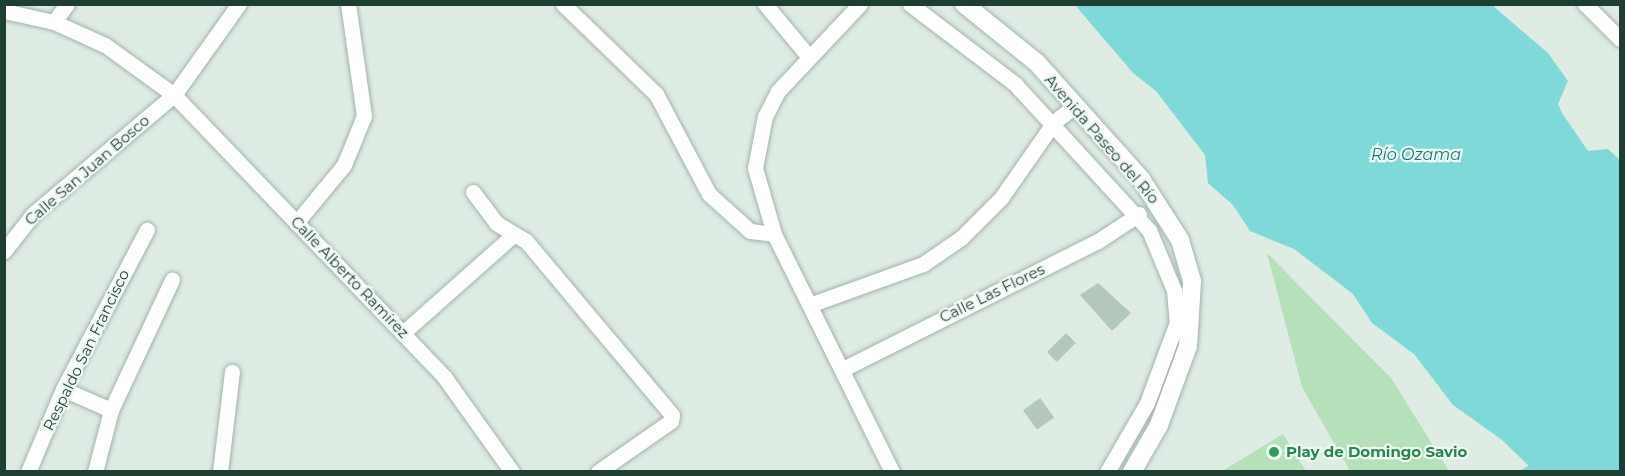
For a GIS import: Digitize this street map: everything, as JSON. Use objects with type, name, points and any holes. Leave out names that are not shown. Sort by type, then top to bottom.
[{"type":"street","points":[[54,22],[67,4]]},
{"type":"street","name":"Calle San Juan Bosco","points":[[4,251],[33,214],[174,95],[238,4]]},
{"type":"street","points":[[296,223],[344,165],[364,116],[348,4]]},
{"type":"street","points":[[563,4],[656,94],[709,194],[750,231],[774,234]]},
{"type":"street","points":[[765,4],[809,57]]},
{"type":"street","points":[[860,4],[778,91],[756,152],[757,187],[774,234],[812,304],[892,471]]},
{"type":"street","name":"Avenida Paseo del Río","points":[[910,4],[980,52],[1054,122],[1138,214],[1174,290],[1177,322],[1147,403],[1107,471]]},
{"type":"street","name":"Avenida Paseo del Río","points":[[964,4],[1037,63],[1073,107],[1160,202],[1180,240],[1192,281],[1188,346],[1159,425],[1132,471]]},
{"type":"street","points":[[1585,4],[1620,39]]},
{"type":"street","name":"Calle Alberto Ramírez","points":[[4,10],[54,22],[105,45],[174,95],[446,378],[512,471]]},
{"type":"street","points":[[812,304],[923,264],[961,238],[1001,198],[1054,122],[1073,107]]},
{"type":"street","points":[[473,192],[512,236],[526,241],[672,415],[671,421],[598,471]]},
{"type":"street","name":"Calle Las Flores","points":[[843,369],[1098,241],[1138,214]]},
{"type":"street","name":"Respaldo San Francisco","points":[[28,471],[63,389],[147,230]]},
{"type":"street","points":[[404,332],[512,236]]},
{"type":"street","points":[[95,471],[111,410],[172,280]]},
{"type":"street","points":[[220,471],[232,372]]},
{"type":"street","points":[[63,389],[111,410]]},
{"type":"green space","points":[[1267,253],[1391,378],[1449,471],[1350,471],[1302,387]]},
{"type":"green space","name":"Play de Domingo Savio","points":[[1283,434],[1306,471],[1222,471]]},
{"type":"water","name":"Río Ozama","points":[[1075,5],[1492,5],[1548,53],[1568,81],[1558,104],[1588,151],[1608,149],[1620,160],[1620,471],[1534,471],[1502,440],[1453,405],[1414,354],[1372,323],[1353,294],[1294,249],[1250,231],[1233,205],[1208,183],[1205,155],[1156,91],[1133,73]]},
{"type":"building","points":[[1098,283],[1131,313],[1112,331],[1080,295]]},
{"type":"building","points":[[1066,333],[1076,343],[1057,362],[1047,352]]},
{"type":"building","points":[[1040,398],[1054,417],[1037,430],[1023,410]]},
{"type":"waterway","points":[[1522,472],[1533,465]]},
{"type":"place","name":"Play de Domingo Savio","points":[[1274,452]]}]
